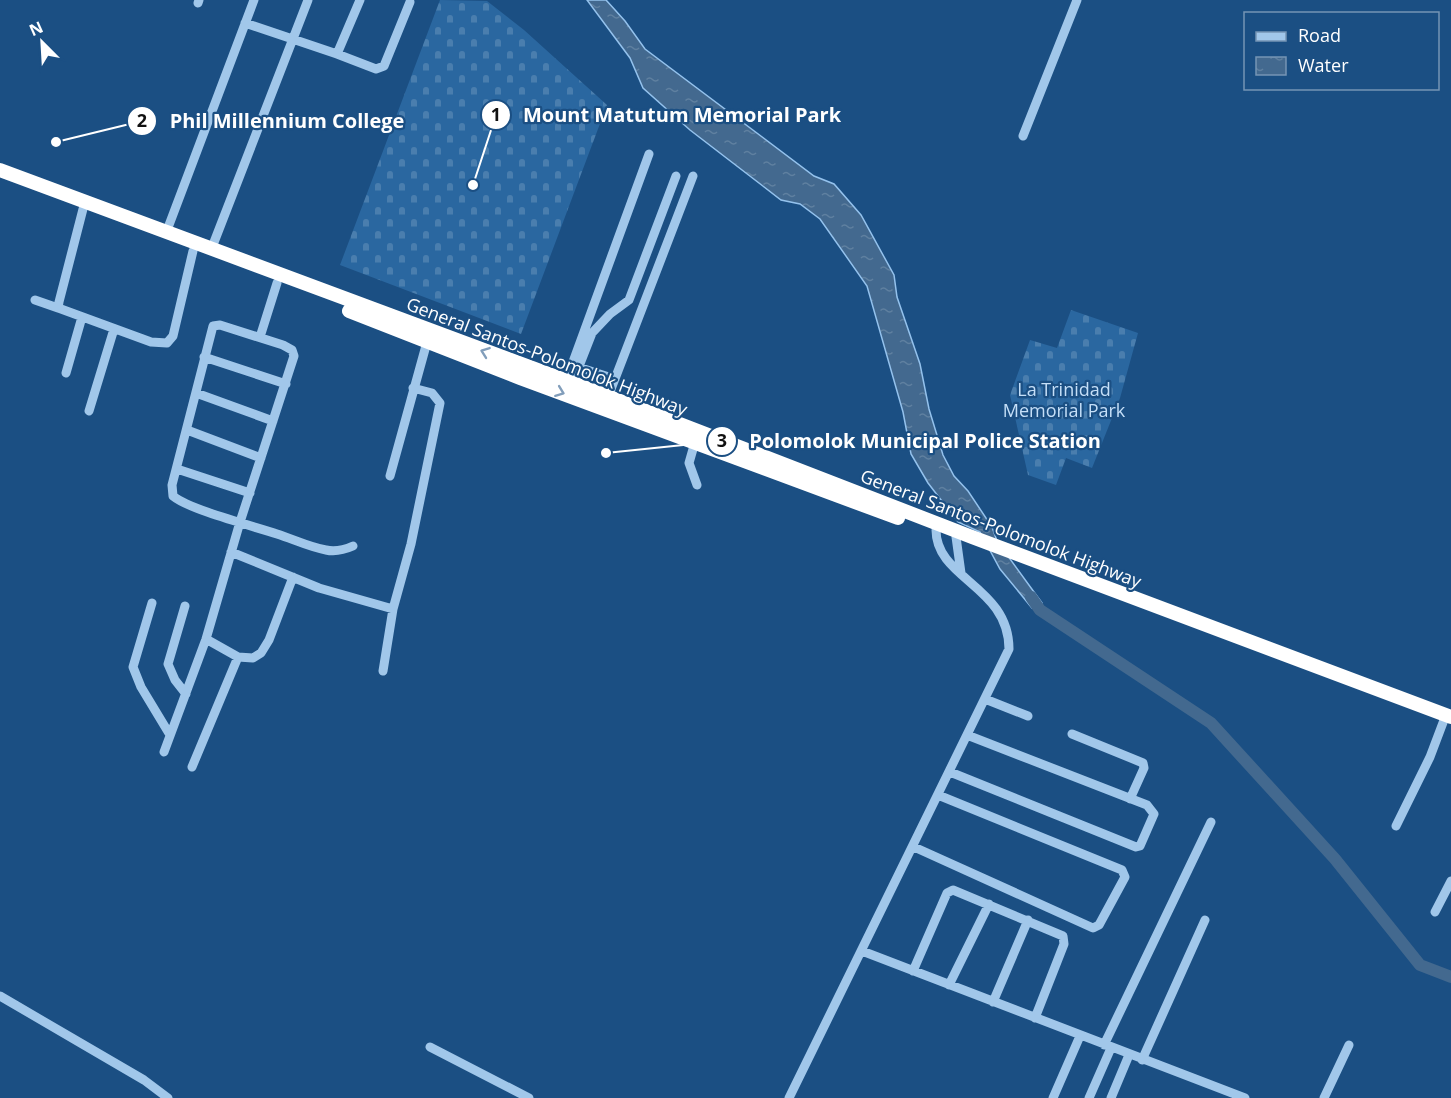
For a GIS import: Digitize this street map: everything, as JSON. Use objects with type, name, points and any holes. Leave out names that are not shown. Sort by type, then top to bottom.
[{"type":"highway","name":"General Santos-Polomolok Highway","points":[[0,170],[569,382],[974,541]]},
{"type":"highway","points":[[0,178],[877,511],[974,541],[1449,720]]},
{"type":"street","points":[[166,233],[254,0]]},
{"type":"street","points":[[211,250],[308,0]]},
{"type":"street","points":[[337,54],[360,0]]},
{"type":"street","points":[[1023,136],[1077,0]]},
{"type":"street","points":[[245,23],[376,69],[384,66],[410,2]]},
{"type":"street","points":[[569,382],[649,154]]},
{"type":"street","points":[[569,382],[592,333],[610,314],[630,300],[676,176]]},
{"type":"street","points":[[608,397],[693,176]]},
{"type":"street","points":[[58,308],[84,209]]},
{"type":"street","points":[[35,300],[151,342],[169,342],[173,336],[193,251]]},
{"type":"street","points":[[260,337],[277,283]]},
{"type":"street","points":[[66,373],[82,317]]},
{"type":"street","points":[[164,752],[206,639],[240,522],[286,384],[294,352],[289,347],[260,337],[215,325],[204,357],[171,492],[173,496],[240,522],[327,550],[353,546]]},
{"type":"street","points":[[89,411],[114,329]]},
{"type":"street","points":[[390,476],[412,388],[427,342]]},
{"type":"street","points":[[204,357],[286,384]]},
{"type":"street","points":[[578,367],[615,379]]},
{"type":"street","points":[[383,671],[393,609],[411,544],[440,403],[432,393],[412,388]]},
{"type":"street","points":[[196,393],[273,421]]},
{"type":"street","points":[[187,430],[261,458]]},
{"type":"street","points":[[695,442],[689,463],[697,485]]},
{"type":"street","points":[[177,469],[250,493]]},
{"type":"street","points":[[789,1098],[1007,655],[1009,632],[994,602],[942,553],[936,530]]},
{"type":"street","points":[[956,537],[961,573]]},
{"type":"street","points":[[231,552],[343,596],[393,609]]},
{"type":"street","points":[[206,639],[238,657],[253,658],[265,648],[293,577]]},
{"type":"street","points":[[152,603],[133,667],[141,687],[170,735]]},
{"type":"street","points":[[185,606],[168,664],[175,680],[186,694]]},
{"type":"street","points":[[192,767],[238,657]]},
{"type":"street","points":[[985,699],[1028,716]]},
{"type":"street","points":[[1396,826],[1449,720]]},
{"type":"street","points":[[1072,734],[1143,763],[1144,768],[1130,799]]},
{"type":"street","points":[[950,772],[1137,848],[1154,814],[1148,806],[967,735]]},
{"type":"street","points":[[914,847],[1093,928],[1099,925],[1125,877],[1122,870],[938,795]]},
{"type":"street","points":[[1089,1098],[1107,1046],[1211,822]]},
{"type":"street","points":[[1436,912],[1451,881]]},
{"type":"street","points":[[913,971],[949,892],[953,890],[1062,934],[1064,939],[1035,1018]]},
{"type":"street","points":[[949,985],[989,904]]},
{"type":"street","points":[[993,1002],[1028,920]]},
{"type":"street","points":[[1142,1060],[1205,920]]},
{"type":"street","points":[[862,951],[1245,1098]]},
{"type":"street","points":[[0,996],[144,1080],[168,1098]]},
{"type":"street","points":[[1053,1098],[1080,1036]]},
{"type":"street","points":[[1324,1098],[1349,1045]]},
{"type":"street","points":[[430,1047],[529,1098]]},
{"type":"street","points":[[1111,1098],[1129,1055]]},
{"type":"green space","points":[[440,0],[487,1],[524,30],[607,105],[521,334],[340,265]]},
{"type":"green space","name":"La Trinidad Memorial Park","points":[[1071,310],[1138,333],[1120,398],[1092,468],[1066,458],[1056,485],[1028,475],[1010,395],[1030,340],[1057,348]]},
{"type":"water","points":[[587,0],[606,0],[645,49],[814,176],[834,184],[861,215],[894,275],[897,297],[920,364],[929,409],[943,455],[954,476],[968,491],[992,527],[997,541],[1042,603],[1040,610],[1032,608],[1000,569],[980,532],[958,522],[928,483],[911,454],[903,412],[867,286],[820,219],[800,204],[781,200],[690,130],[643,88],[630,58]]},
{"type":"waterway","points":[[1031,597],[1040,610],[1211,723],[1335,859],[1420,965],[1451,977]]},
{"type":"place","name":"Phil Millennium College","points":[[56,142]]},
{"type":"place","name":"Mount Matutum Memorial Park","points":[[473,185]]},
{"type":"place","name":"Polomolok Municipal Police Station","points":[[606,453]]}]
